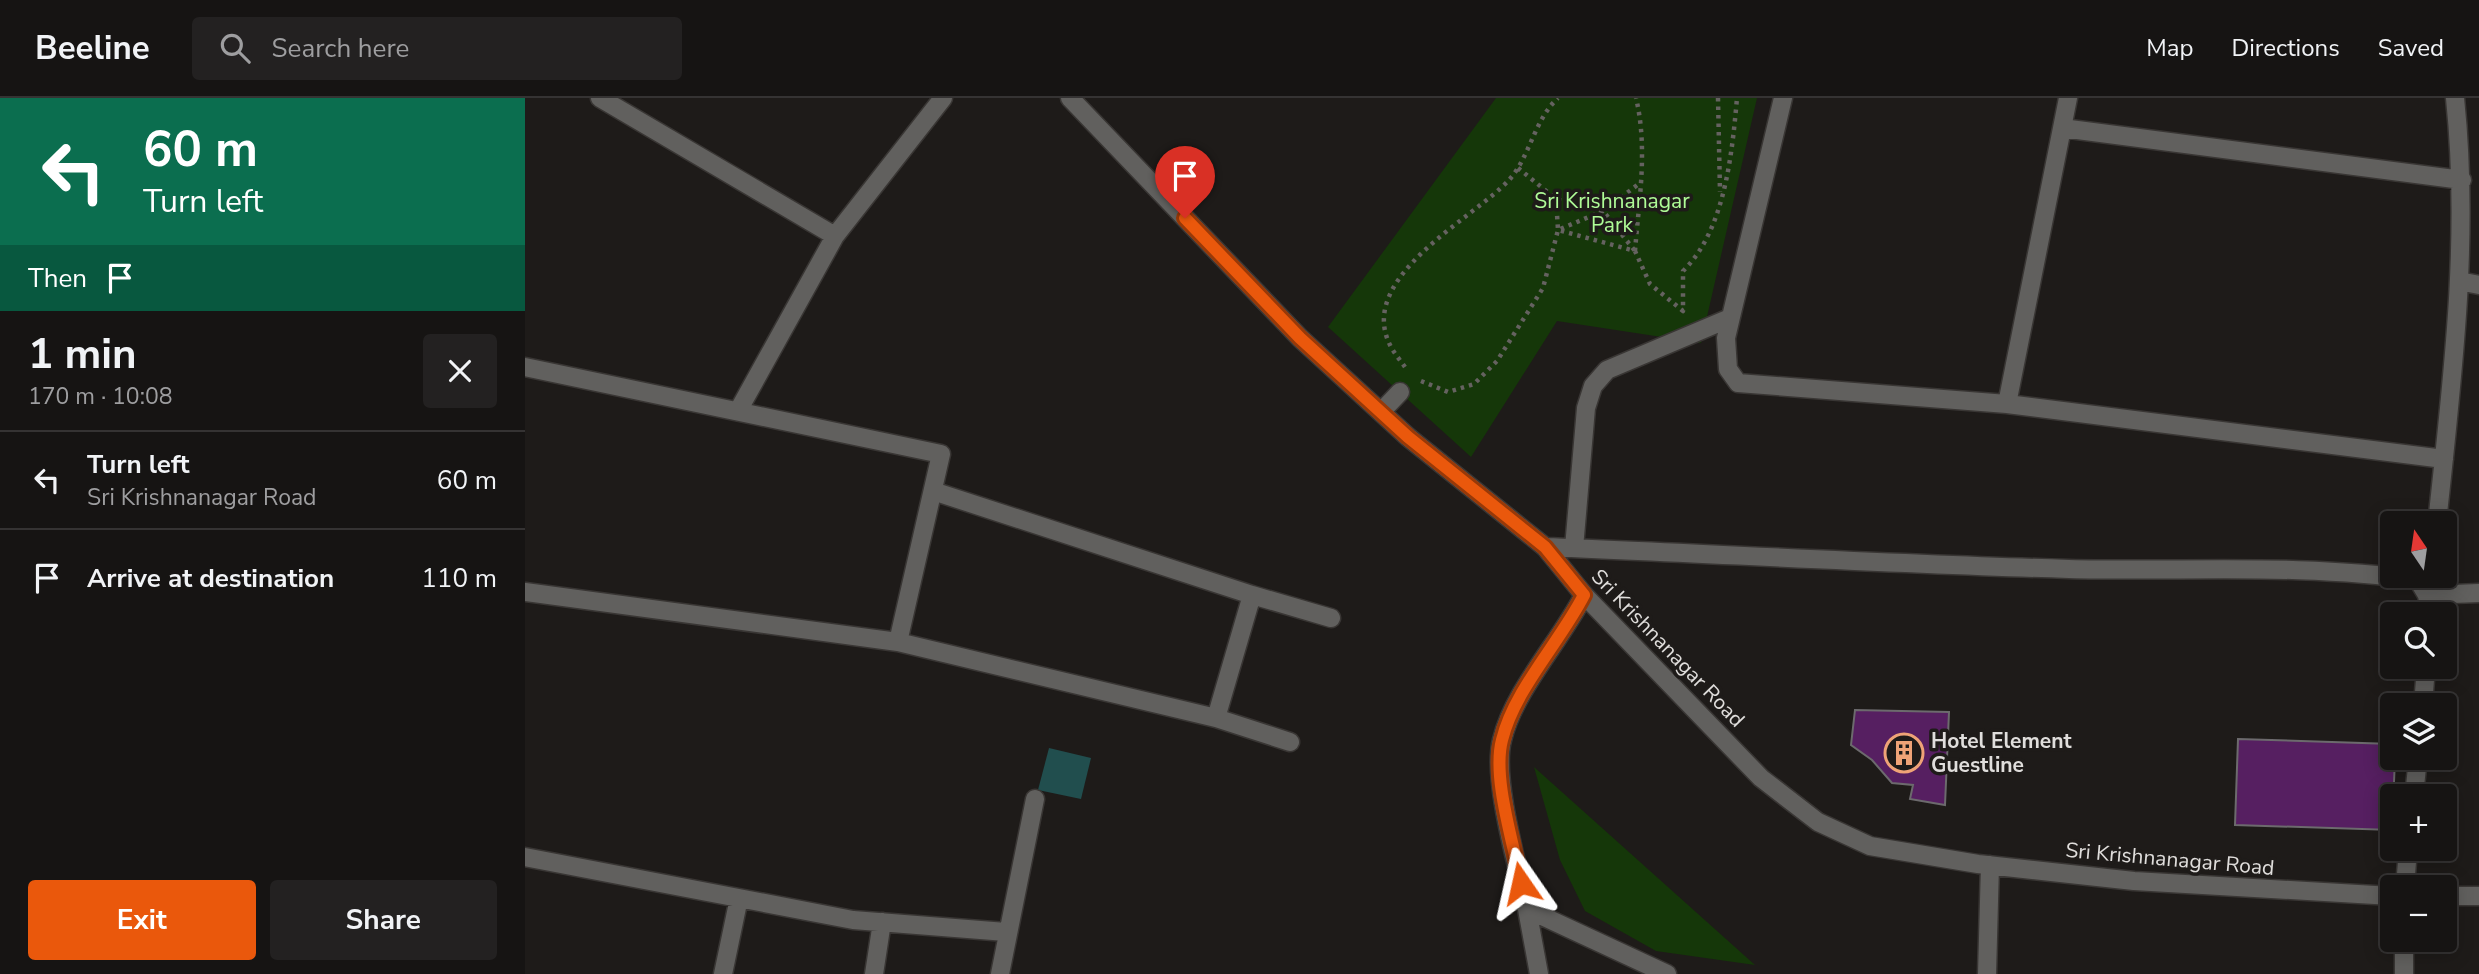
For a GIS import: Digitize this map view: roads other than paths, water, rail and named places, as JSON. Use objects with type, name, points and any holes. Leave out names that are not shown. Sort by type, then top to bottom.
[{"type":"street","points":[[600,98],[835,236]]},
{"type":"street","points":[[738,411],[835,236],[943,98]]},
{"type":"street","name":"Sri Krishnanagar Road","points":[[1070,98],[1300,338],[1462,483],[1545,547],[1584,595],[1761,778],[1818,822],[1870,846],[1990,865],[2160,883],[2380,895]]},
{"type":"street","points":[[1783,98],[1726,338],[1728,369],[1738,383],[2007,404],[2444,459]]},
{"type":"street","points":[[2007,404],[2068,98]]},
{"type":"street","points":[[2438,511],[2459,281],[2462,180],[2455,98]]},
{"type":"street","points":[[2062,128],[2462,180]]},
{"type":"street","points":[[2459,281],[2479,285]]},
{"type":"street","points":[[1574,548],[1586,408],[1593,386],[1607,370],[1730,318]]},
{"type":"street","points":[[525,367],[941,454],[898,642]]},
{"type":"street","points":[[1381,412],[1400,392]]},
{"type":"street","points":[[933,491],[1252,595],[1331,618]]},
{"type":"street","points":[[1545,547],[2070,569],[2281,569],[2380,579]]},
{"type":"street","points":[[2450,588],[2479,593]]},
{"type":"street","points":[[525,592],[898,642],[1216,718],[1290,742]]},
{"type":"street","points":[[1216,718],[1252,595]]},
{"type":"street","points":[[1539,974],[1501,778],[1501,741],[1514,710],[1568,627],[1584,595]]},
{"type":"street","points":[[1000,974],[1006,932],[1035,799]]},
{"type":"street","points":[[525,857],[882,922],[1006,932]]},
{"type":"street","points":[[1987,974],[1990,865]]},
{"type":"street","points":[[2457,896],[2479,896]]},
{"type":"street","points":[[723,974],[739,898]]},
{"type":"street","points":[[1527,909],[1667,974]]},
{"type":"street","points":[[874,974],[882,922]]},
{"type":"street","points":[[2404,952],[2404,974]]},
{"type":"water","points":[[1049,748],[1091,758],[1081,799],[1038,790]]},
{"type":"place","name":"Hotel Element Guestline","points":[[1904,753]]},
{"type":"park label","name":"Sri Krishnanagar Park","points":[[1612,213]]}]
